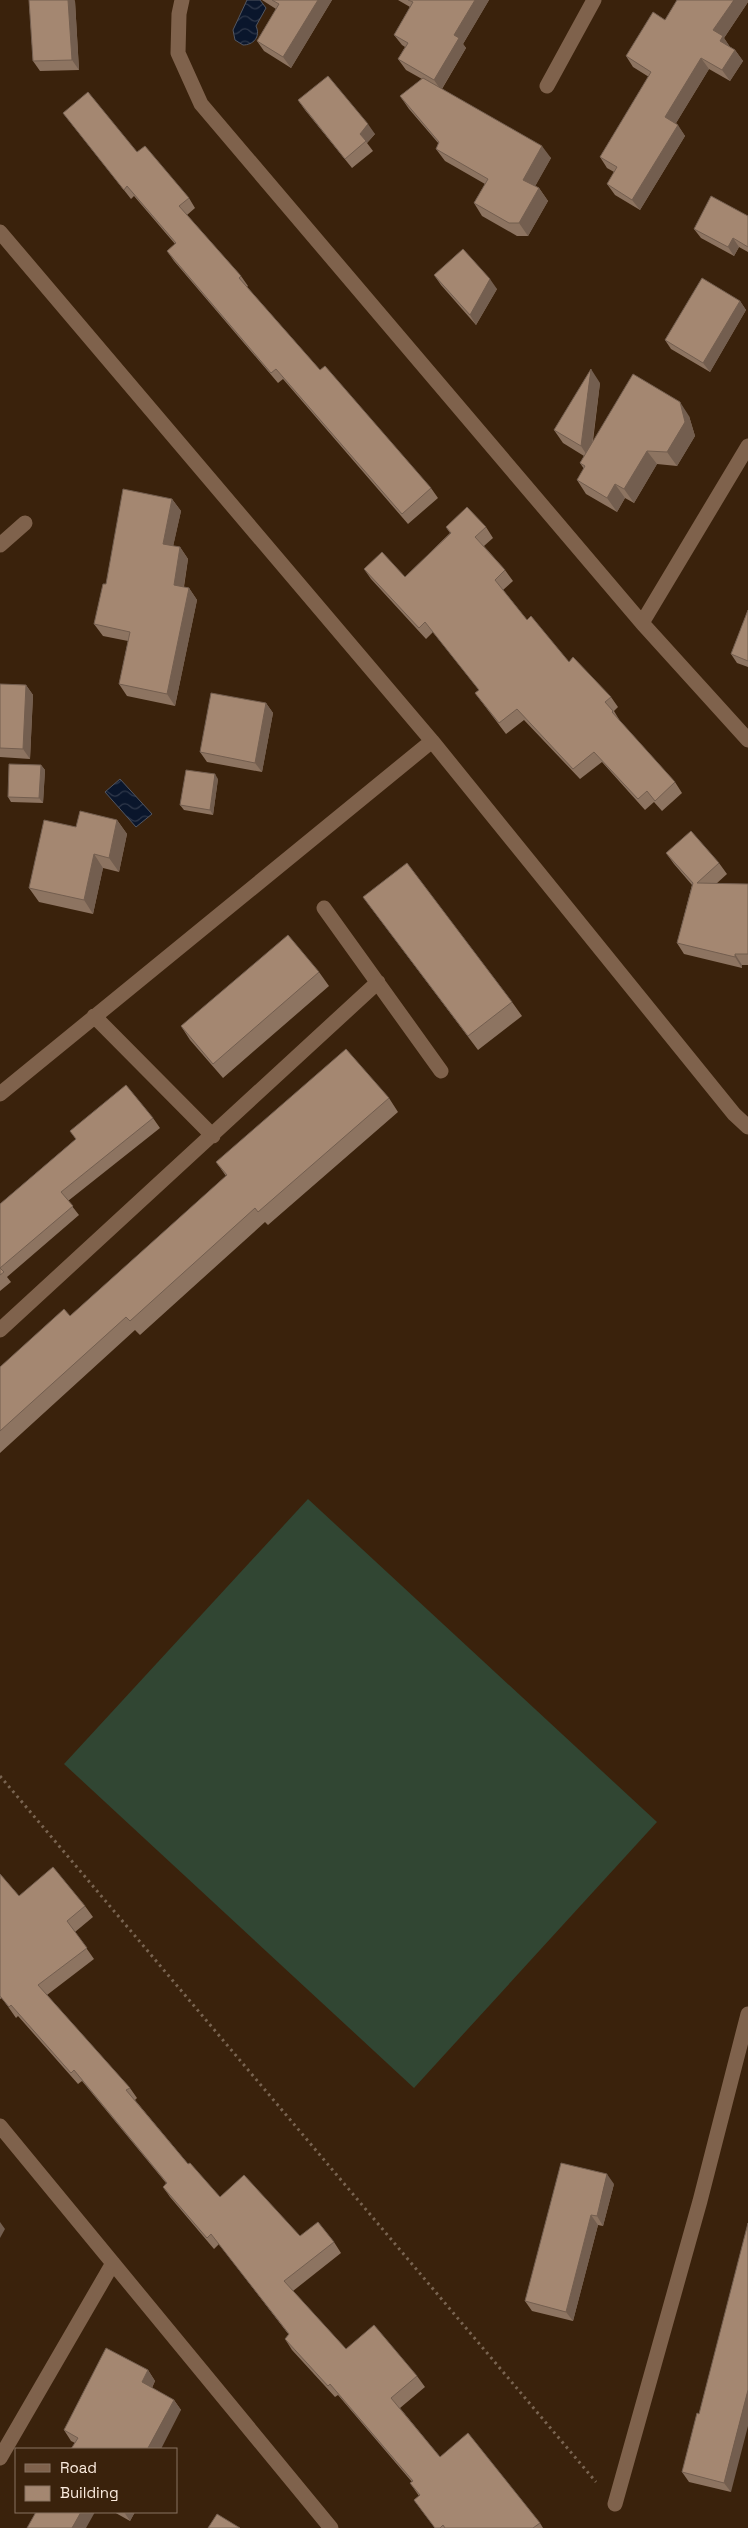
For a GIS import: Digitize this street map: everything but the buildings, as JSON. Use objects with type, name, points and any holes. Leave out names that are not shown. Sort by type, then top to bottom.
[{"type":"street","points":[[182,0],[179,14],[178,53],[201,104],[642,623],[748,740]]},
{"type":"street","points":[[547,86],[594,0]]},
{"type":"street","points":[[0,232],[432,741],[728,1106],[748,1127]]},
{"type":"street","points":[[642,623],[748,446]]},
{"type":"street","points":[[0,545],[25,523]]},
{"type":"street","points":[[0,1094],[432,741]]},
{"type":"street","points":[[324,908],[442,1071]]},
{"type":"street","points":[[0,1330],[213,1136],[378,982]]},
{"type":"street","points":[[94,1016],[213,1136]]},
{"type":"street","points":[[615,2504],[700,2201],[748,2014]]},
{"type":"street","points":[[0,2126],[331,2528]]},
{"type":"street","points":[[0,2458],[113,2263]]},
{"type":"path","points":[[0,1776],[615,2504]]},
{"type":"green space","points":[[308,1499],[657,1822],[414,2088],[64,1764]]},
{"type":"water","points":[[247,0],[260,0],[266,8],[256,26],[257,37],[250,44],[243,45],[235,40],[233,30]]},
{"type":"water","points":[[120,779],[152,814],[136,827],[105,792]]}]
